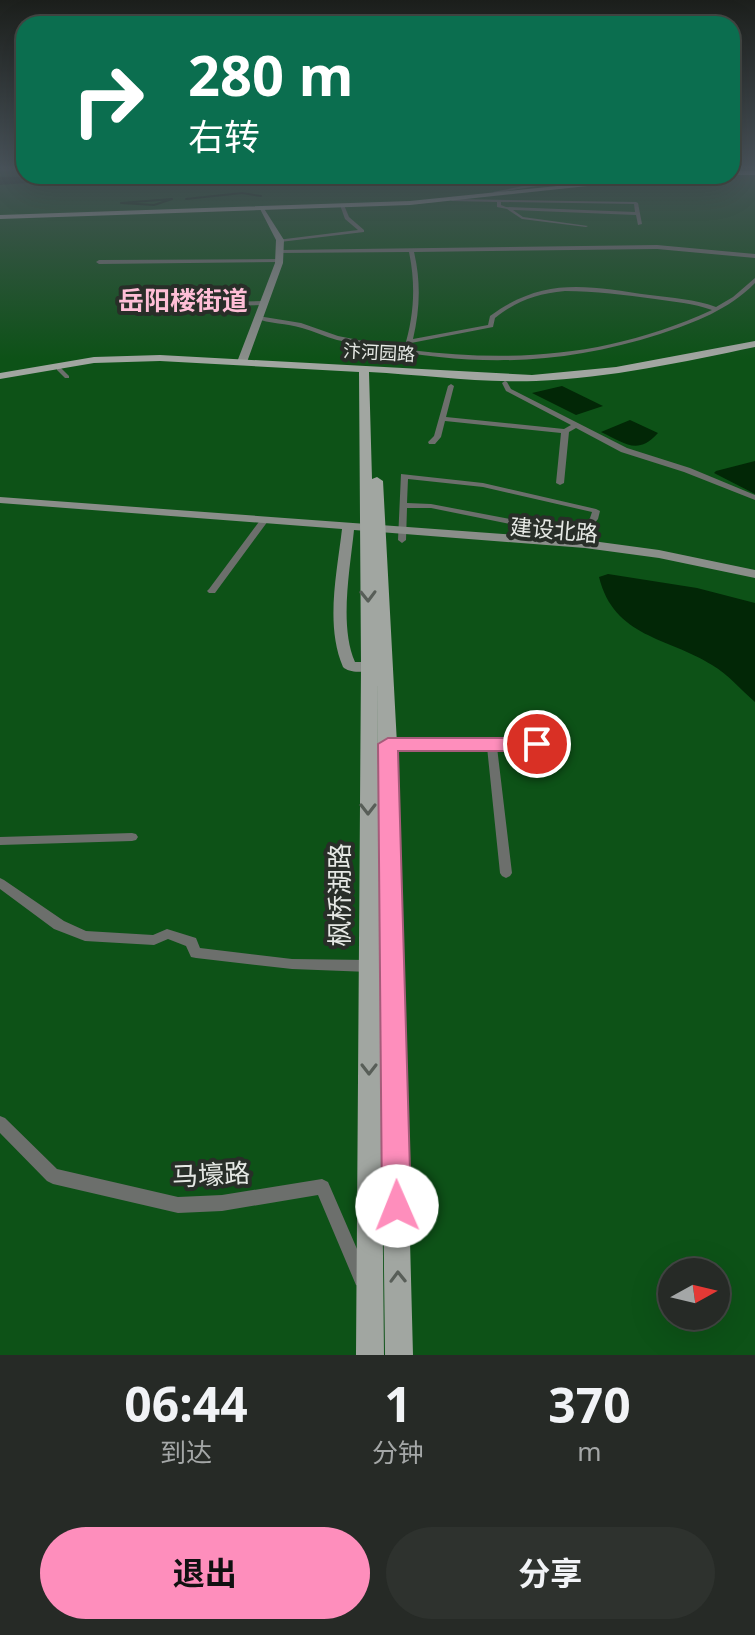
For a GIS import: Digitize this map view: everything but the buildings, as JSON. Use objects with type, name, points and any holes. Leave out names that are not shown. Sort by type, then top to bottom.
[{"type":"main road","points":[[242,362],[280,256],[280,240],[275,232]]},
{"type":"main road","name":"汴河园路","points":[[370,372],[532,378],[566,376],[643,368],[755,344]]},
{"type":"main road","name":"汴河园路","points":[[0,378],[58,364],[118,359],[242,362],[505,383],[620,378],[755,351]]},
{"type":"main road","name":"汴河园路","points":[[0,378],[163,362],[282,366]]},
{"type":"main road","points":[[370,372],[371,435]]},
{"type":"main road","name":"枫桥湖路","points":[[370,1355],[369,966],[381,735],[369,666],[371,435]]},
{"type":"main road","name":"枫桥湖路","points":[[371,435],[399,1355]]},
{"type":"main road","name":"建设北路","points":[[0,500],[264,521],[347,532],[595,553],[668,564],[755,584]]},
{"type":"main road","points":[[347,532],[342,595],[344,657],[350,667],[369,666]]},
{"type":"main road","points":[[402,535],[585,544],[659,554],[755,574]]},
{"type":"street","points":[[280,240],[351,232]]},
{"type":"street","points":[[99,262],[411,250],[657,247],[755,256]]},
{"type":"street","points":[[406,351],[418,312],[419,292],[411,250]]},
{"type":"street","points":[[258,318],[301,325],[337,338],[406,351],[505,361],[560,358],[639,340],[718,310],[735,301],[755,280]]},
{"type":"street","points":[[409,342],[491,326],[492,317],[519,297],[554,288],[576,287],[697,302],[718,310]]},
{"type":"street","points":[[218,302],[264,303]]},
{"type":"street","points":[[505,383],[508,390],[624,450],[687,470],[755,498]]},
{"type":"street","points":[[432,442],[443,419],[451,386]]},
{"type":"street","points":[[443,419],[565,431],[575,426]]},
{"type":"street","points":[[560,483],[565,431]]},
{"type":"street","points":[[402,535],[404,476],[483,485],[596,511],[594,519],[580,535],[444,508],[404,505]]},
{"type":"street","points":[[212,591],[264,521]]},
{"type":"street","points":[[381,735],[492,746],[559,743]]},
{"type":"street","points":[[492,746],[506,873]]},
{"type":"street","points":[[0,841],[132,837]]},
{"type":"street","points":[[0,883],[59,925],[85,936],[154,940],[167,934],[191,942],[196,953],[292,964],[369,966]]},
{"type":"street","name":"马壕路","points":[[0,1123],[53,1176],[178,1205],[222,1203],[322,1187],[371,1302]]},
{"type":"shaded area","points":[[0,232],[755,232],[755,1355],[0,1355]]},
{"type":"shaded area","points":[[562,386],[603,406],[576,415],[532,393]]},
{"type":"shaded area","points":[[630,420],[658,433],[637,446],[601,432]]},
{"type":"shaded area","points":[[755,461],[755,494],[714,473],[716,471]]},
{"type":"shaded area","points":[[608,574],[697,588],[755,603],[755,702],[712,665],[645,633],[617,613],[606,597],[599,577]]},
{"type":"district","name":"岳阳楼街道","points":[[183,301]]},
{"type":"route","points":[[397,1206],[388,744],[537,744]]}]
